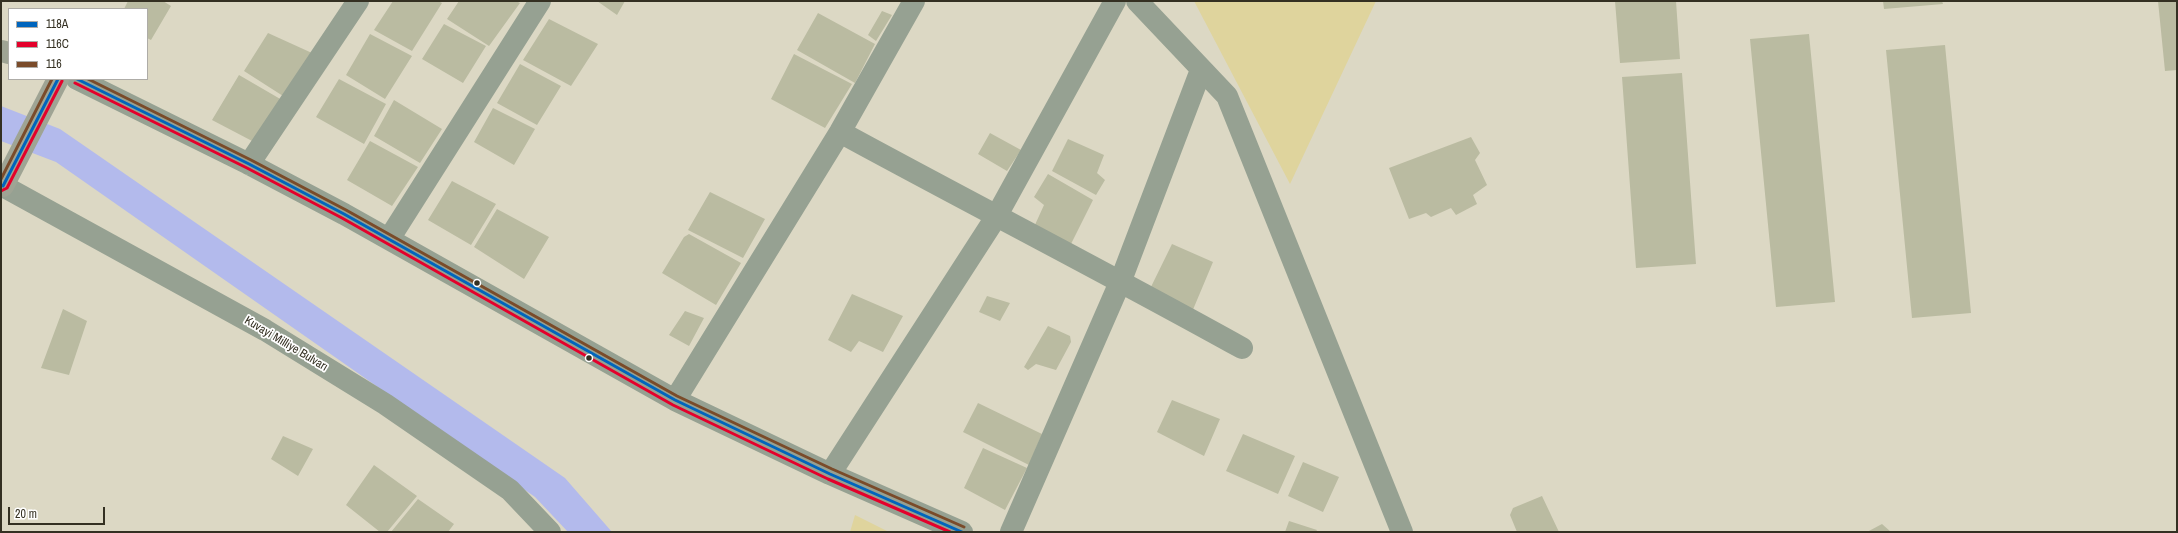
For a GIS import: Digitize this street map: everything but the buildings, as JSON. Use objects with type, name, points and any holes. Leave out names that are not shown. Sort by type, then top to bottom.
[{"type":"main road","points":[[2,185],[25,147],[58,80]]},
{"type":"street","points":[[249,164],[358,1]]},
{"type":"street","points":[[389,239],[540,1]]},
{"type":"street","points":[[675,400],[840,132],[914,1]]},
{"type":"street","points":[[830,474],[996,217],[1115,1]]},
{"type":"street","points":[[1137,1],[1227,96],[1402,532]]},
{"type":"street","points":[[1011,532],[1121,280],[1201,70]]},
{"type":"street","points":[[79,80],[249,164],[389,239],[675,400],[830,474],[962,532]]},
{"type":"street","points":[[840,132],[996,217],[1121,280],[1242,348]]},
{"type":"street","name":"Kuvayi Milliye Bulvarı","points":[[2,185],[265,330],[385,404],[510,490],[550,532]]},
{"type":"shaded area","points":[[1194,1],[1376,1],[1290,184]]},
{"type":"shaded area","points":[[855,515],[889,532],[850,532]]},
{"type":"water","points":[[1,106],[60,129],[565,478],[612,532],[568,532],[535,497],[56,162],[1,141]]},
{"type":"transit line","name":"116","points":[[1,179],[51,80]]},
{"type":"transit line","name":"118A","points":[[1,185],[3,186],[57,80]]},
{"type":"transit line","name":"118A","points":[[79,80],[249,164],[344,214],[675,400],[830,474],[962,532]]},
{"type":"transit line","name":"116","points":[[90,80],[251,160],[346,210],[677,396],[832,469],[964,527]]},
{"type":"transit line","name":"116C","points":[[1,191],[7,188],[62,81]]},
{"type":"transit line","name":"116C","points":[[75,83],[247,168],[342,218],[673,405],[828,479],[950,532]]}]
